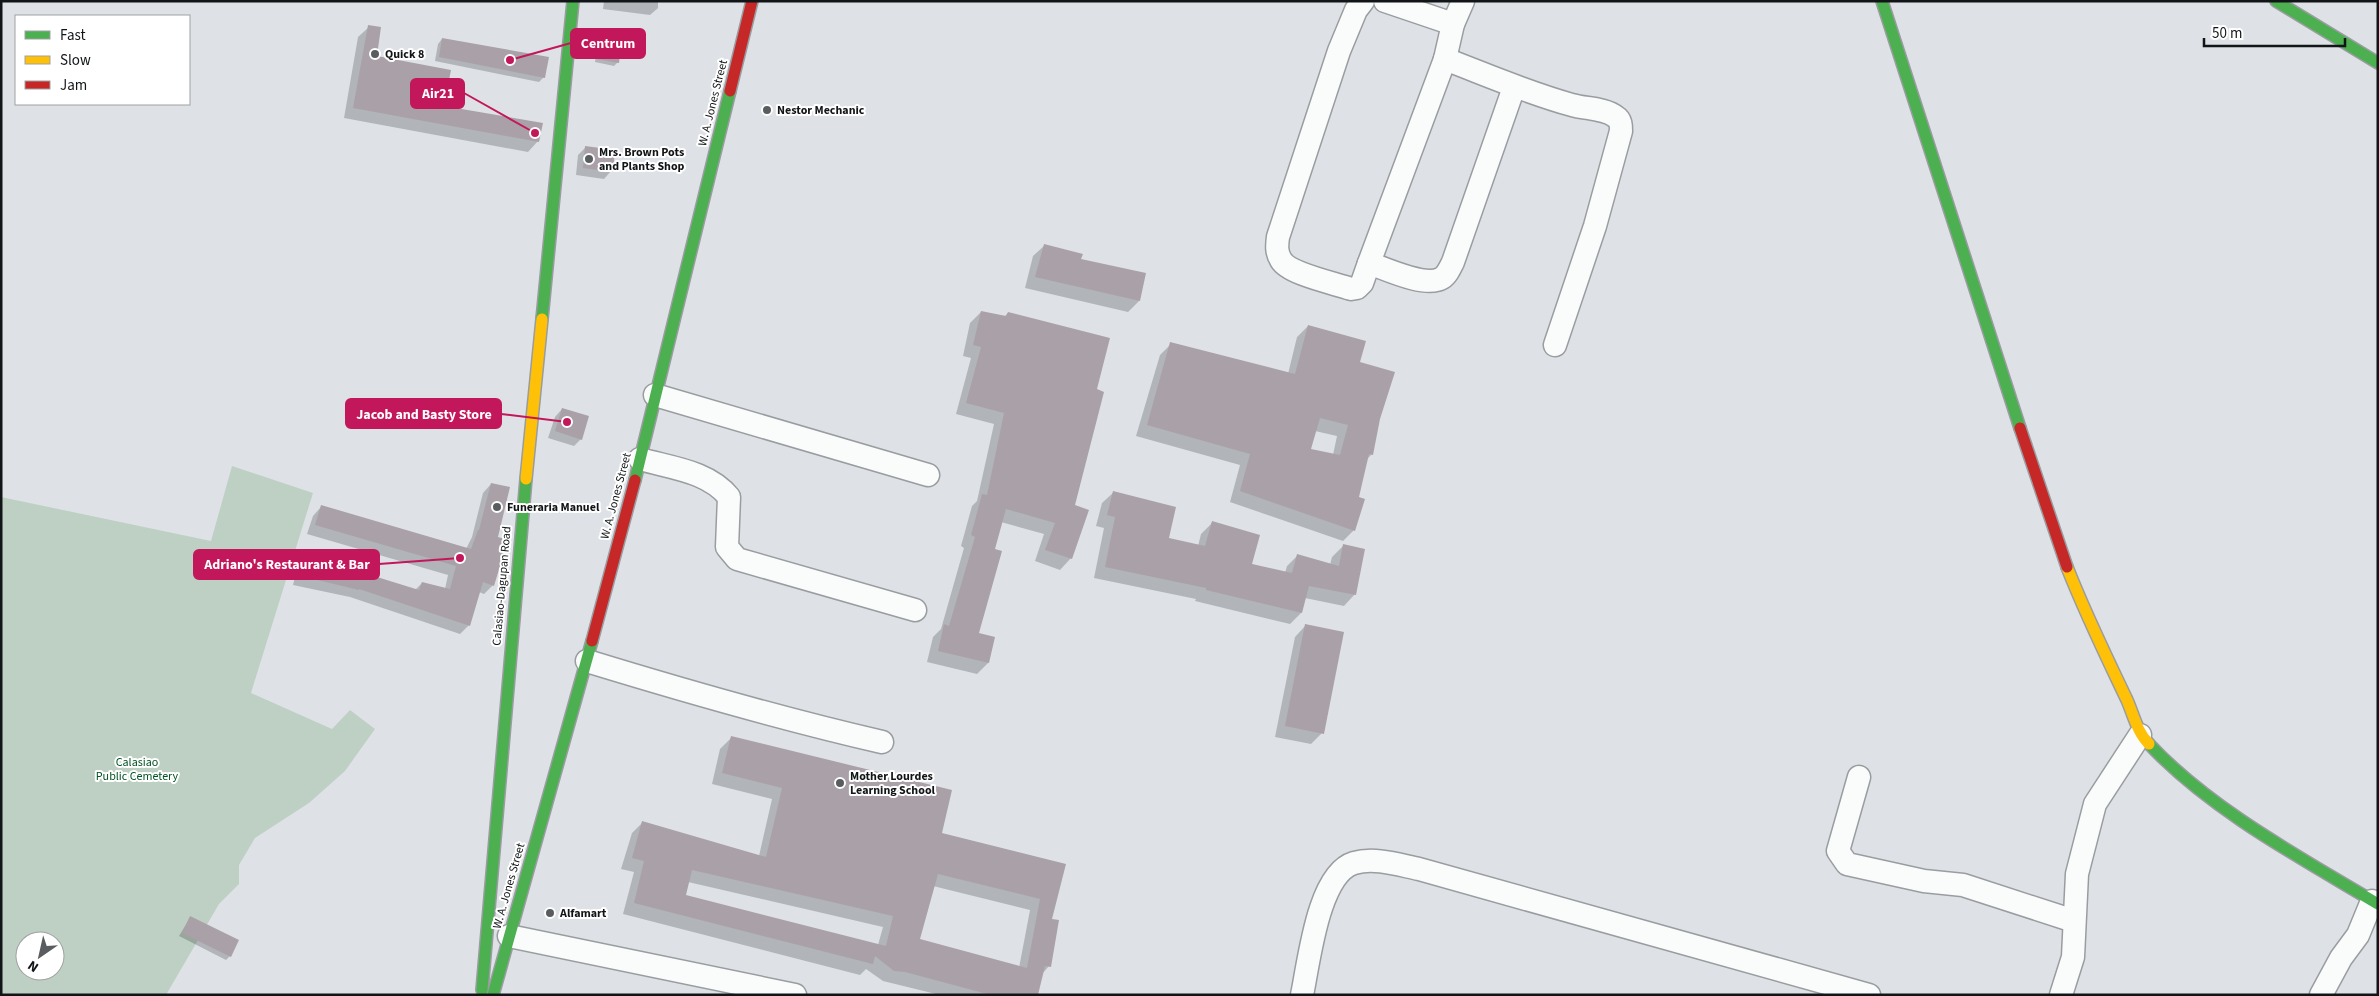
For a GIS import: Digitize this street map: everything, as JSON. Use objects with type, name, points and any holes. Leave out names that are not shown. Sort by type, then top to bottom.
[{"type":"main road","name":"Calasiao-Dagupan Road","points":[[481,995],[514,607],[573,1]]},
{"type":"main road","name":"W. A. Jones Street","points":[[493,995],[587,661],[640,459],[752,1]]},
{"type":"main road","points":[[1882,1],[2057,543],[2083,608],[2131,709],[2140,735],[2170,767],[2196,788],[2258,832],[2375,902]]},
{"type":"main road","points":[[2276,1],[2378,63]]},
{"type":"street","points":[[1363,1],[1356,10],[1340,51],[1278,236],[1276,250],[1281,261],[1289,268],[1350,289],[1357,288],[1362,283],[1445,59],[1452,24],[1463,1]]},
{"type":"street","points":[[1386,1],[1452,24]]},
{"type":"street","points":[[1445,59],[1514,86],[1573,106],[1610,113],[1620,122],[1621,131],[1595,226],[1555,345]]},
{"type":"street","points":[[1369,263],[1422,281],[1441,279],[1447,274],[1454,262],[1514,86]]},
{"type":"street","points":[[655,395],[928,475]]},
{"type":"street","points":[[640,459],[707,478],[723,489],[729,496],[727,547],[738,560],[915,610]]},
{"type":"street","points":[[587,661],[704,697],[803,724],[882,742]]},
{"type":"street","points":[[2061,995],[2073,957],[2077,874],[2095,804],[2140,735]]},
{"type":"street","points":[[1859,777],[1838,851],[1847,864],[1924,881],[1963,885],[2074,921]]},
{"type":"street","points":[[1302,995],[1322,904],[1329,887],[1344,867],[1373,860],[1419,869],[1869,995]]},
{"type":"street","points":[[2321,995],[2340,958],[2358,936],[2375,902]]},
{"type":"street","points":[[509,936],[795,995]]},
{"type":"green space","name":"Calasiao Public Cemetery","points":[[232,466],[313,493],[251,693],[332,729],[350,710],[375,729],[345,771],[309,803],[255,838],[239,865],[239,884],[219,904],[166,995],[1,995],[1,497],[211,541]]},
{"type":"building","points":[[368,25],[381,27],[377,56],[451,70],[444,106],[543,123],[539,142],[353,108]]},
{"type":"building","points":[[442,38],[549,57],[545,78],[439,57]]},
{"type":"building","points":[[600,42],[621,46],[619,63],[597,59]]},
{"type":"building","points":[[585,146],[615,150],[613,172],[583,168]]},
{"type":"building","points":[[1044,244],[1083,254],[1081,259],[1146,273],[1140,301],[1035,277]]},
{"type":"building","points":[[981,311],[1006,316],[1008,312],[1110,338],[1097,389],[1104,392],[1075,505],[1089,510],[1072,559],[1045,550],[1055,523],[1006,509],[995,549],[1002,551],[979,633],[995,637],[989,663],[938,651],[944,624],[949,626],[975,537],[971,535],[982,494],[987,495],[1004,413],[966,403],[981,347],[973,345]]},
{"type":"building","points":[[1308,325],[1366,341],[1360,362],[1395,372],[1380,419],[1373,455],[1369,454],[1359,497],[1365,499],[1355,531],[1240,491],[1250,454],[1147,425],[1170,342],[1295,374]],"holes":[[[1320,418],[1348,425],[1340,455],[1311,449]]]},
{"type":"building","points":[[562,408],[589,416],[582,440],[555,431]]},
{"type":"building","points":[[491,483],[510,487],[498,537],[505,539],[503,556],[494,586],[483,582],[470,626],[359,589],[301,576],[306,555],[419,590],[422,582],[450,589],[456,566],[315,525],[321,505],[471,549],[479,530]]},
{"type":"building","points":[[1113,491],[1176,507],[1169,538],[1205,546],[1212,521],[1260,535],[1252,564],[1292,573],[1297,554],[1339,566],[1343,544],[1365,549],[1356,595],[1309,586],[1302,613],[1206,590],[1206,588],[1105,567],[1115,517],[1107,515]]},
{"type":"building","points":[[1305,624],[1344,632],[1324,734],[1285,726]]},
{"type":"building","points":[[731,736],[952,790],[942,833],[1066,864],[1052,919],[1059,920],[1051,967],[1045,966],[1038,995],[991,995],[905,972],[894,971],[875,956],[873,964],[634,903],[644,861],[632,858],[642,821],[766,857],[782,788],[722,773]],"holes":[[[692,870],[893,916],[886,946],[686,895]],[[938,874],[1040,899],[1027,968],[920,939]]]},
{"type":"building","points":[[190,916],[239,940],[231,957],[182,933]]},
{"type":"traffic: fast","points":[[542,319],[573,1]]},
{"type":"traffic: fast","points":[[1882,1],[2020,428]]},
{"type":"traffic: fast","points":[[2276,1],[2378,63]]},
{"type":"traffic: fast","points":[[635,480],[730,91]]},
{"type":"traffic: fast","points":[[482,990],[526,479]]},
{"type":"traffic: fast","points":[[493,995],[592,641]]},
{"type":"traffic: fast","points":[[2149,744],[2173,768],[2228,812],[2288,851],[2378,904]]},
{"type":"traffic: slow","points":[[526,479],[542,319]]},
{"type":"traffic: slow","points":[[2067,567],[2088,618],[2139,729],[2149,744]]},
{"type":"traffic: jam","points":[[730,91],[752,1]]},
{"type":"traffic: jam","points":[[2020,428],[2067,567]]},
{"type":"traffic: jam","points":[[592,641],[635,480]]},
{"type":"place","name":"Quick 8","points":[[375,54]]},
{"type":"place","name":"Centrum","points":[[510,60]]},
{"type":"place","name":"Nestor Mechanic","points":[[767,110]]},
{"type":"place","name":"Air21","points":[[535,133]]},
{"type":"place","name":"Mrs. Brown Pots and Plants Shop","points":[[589,159]]},
{"type":"place","name":"Jacob and Basty Store","points":[[567,422]]},
{"type":"place","name":"Funeraria Manuel","points":[[497,507]]},
{"type":"place","name":"Adriano's Restaurant & Bar","points":[[460,558]]},
{"type":"place","name":"Mother Lourdes Learning School","points":[[840,783]]},
{"type":"place","name":"Alfamart","points":[[550,913]]}]
